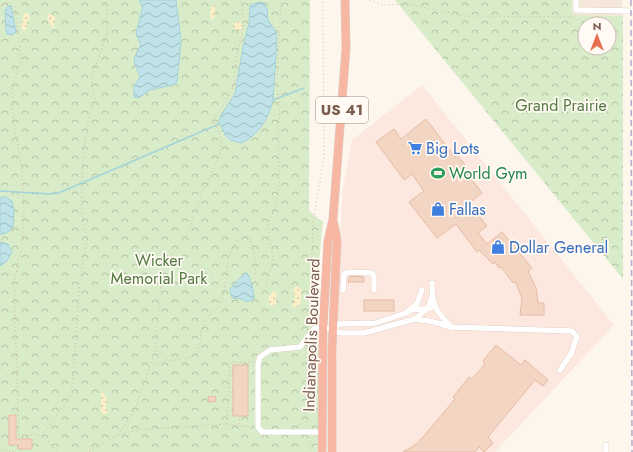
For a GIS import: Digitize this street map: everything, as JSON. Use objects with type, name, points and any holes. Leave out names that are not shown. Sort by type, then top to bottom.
[{"type":"highway","name":"Indianapolis Boulevard","points":[[332,452],[332,328],[336,241],[334,219],[346,48],[345,0]]},
{"type":"highway","name":"Indianapolis Boulevard","points":[[322,452],[323,328],[328,240],[334,219]]},
{"type":"street","points":[[576,0],[576,10],[633,11]]},
{"type":"street","points":[[343,290],[344,274],[349,272],[372,273],[374,276],[374,290]]},
{"type":"street","points":[[432,282],[432,308],[451,327]]},
{"type":"street","points":[[411,310],[418,301],[422,290]]},
{"type":"street","points":[[332,328],[340,332],[364,333],[415,319],[432,308]]},
{"type":"street","points":[[322,432],[262,432],[258,427],[259,362],[263,354],[270,350],[300,347],[314,329],[332,328],[340,324],[376,323],[411,310],[432,308]]},
{"type":"street","points":[[415,319],[451,327],[572,332],[577,337],[575,345],[560,370]]},
{"type":"street","points":[[606,445],[606,452]]},
{"type":"path","points":[[42,435],[67,402],[72,392],[80,278],[87,240],[81,208],[85,133],[95,100],[91,79],[107,34],[107,9],[102,0]]},
{"type":"path","points":[[118,436],[130,419],[150,368],[156,346],[163,269],[167,260],[186,238],[201,195],[218,161],[222,144],[215,123],[216,114],[228,98],[234,85],[236,59],[244,24],[241,0]]},
{"type":"path","points":[[150,368],[159,362],[190,357],[197,353],[203,325],[217,309],[222,300],[228,261],[237,242],[244,235],[249,237],[254,253],[254,277],[257,286],[261,290],[266,288],[273,258],[268,228],[276,206],[279,187],[278,98],[281,0]]},
{"type":"path","points":[[308,336],[313,222],[324,158],[323,0]]},
{"type":"path","points":[[370,0],[382,5],[407,4],[465,16],[571,17],[576,16],[576,10]]},
{"type":"path","points":[[0,6],[5,3],[14,5],[21,60],[12,93],[14,127],[22,167],[24,189],[23,239],[14,284],[19,435],[42,435],[57,452]]},
{"type":"path","points":[[180,136],[183,143]]},
{"type":"path","points":[[125,160],[128,167]]},
{"type":"path","points":[[68,184],[70,192]]},
{"type":"path","points":[[156,346],[158,353],[169,360]]},
{"type":"path","points":[[306,348],[305,422],[311,452]]},
{"type":"path","points":[[227,424],[230,362],[259,362]]},
{"type":"path","points":[[238,425],[240,416]]},
{"type":"path","points":[[89,452],[118,436],[152,428],[205,427],[227,424],[258,427]]},
{"type":"path","points":[[1,450],[16,452]]},
{"type":"shaded area","points":[[572,0],[622,0],[623,16],[572,15]]},
{"type":"shaded area","points":[[422,85],[614,325],[495,452],[334,452],[339,246],[343,189],[352,140]]},
{"type":"green space","name":"Wicker Memorial Park","points":[[0,0],[310,0],[309,211],[323,222],[320,251],[318,308],[319,395],[317,452],[0,452]]},
{"type":"green space","name":"Grand Prairie","points":[[395,0],[572,0],[572,15],[623,16],[623,279]]},
{"type":"sand","points":[[212,5],[215,5],[215,17],[211,20],[210,14]]},
{"type":"sand","points":[[24,13],[28,13],[30,17],[27,23],[27,29],[25,31],[21,28]]},
{"type":"sand","points":[[49,13],[55,17],[54,28],[52,28],[47,18]]},
{"type":"sand","points":[[238,21],[243,26],[238,31],[233,26]]},
{"type":"sand","points":[[297,286],[301,289],[301,300],[295,308],[292,305],[295,297],[293,289]]},
{"type":"sand","points":[[273,291],[276,293],[276,303],[273,307],[269,304],[268,299]]},
{"type":"sand","points":[[103,392],[108,401],[105,404],[108,412],[103,415],[101,412],[101,394]]},
{"type":"water","points":[[139,0],[176,0],[181,41],[177,82],[173,85],[150,90],[138,98],[134,97],[134,87],[140,77],[134,58],[141,45],[136,34],[142,9],[142,5]]},
{"type":"water","points":[[260,2],[264,3],[267,8],[268,20],[276,32],[277,39],[273,100],[269,113],[262,126],[253,136],[241,143],[230,140],[226,136],[219,122],[220,117],[235,94],[243,47],[249,23],[250,5]]},
{"type":"water","points":[[8,6],[11,6],[16,32],[12,35],[7,34],[6,31],[5,11]]},
{"type":"water","points":[[0,197],[6,197],[12,201],[14,210],[13,227],[4,234],[0,234]]},
{"type":"water","points":[[0,242],[8,244],[12,252],[6,262],[0,266]]},
{"type":"water","points":[[247,273],[250,278],[254,299],[246,302],[242,299],[232,298],[230,289],[244,274]]},
{"type":"building","points":[[426,119],[455,157],[457,155],[465,165],[462,167],[482,193],[469,203],[487,226],[478,233],[487,244],[502,232],[532,268],[528,271],[536,288],[538,303],[544,303],[544,315],[520,315],[522,298],[515,281],[513,283],[501,267],[499,268],[495,262],[493,264],[479,250],[477,252],[456,224],[437,238],[409,202],[424,191],[412,174],[404,180],[376,142],[394,129],[401,139]]},
{"type":"building","points":[[350,276],[364,277],[364,282],[348,282]]},
{"type":"building","points":[[364,300],[394,300],[394,311],[364,311]]},
{"type":"building","points":[[496,345],[521,365],[525,360],[548,380],[543,386],[535,380],[488,437],[493,443],[484,452],[479,447],[475,452],[403,452],[418,443],[455,399],[453,397],[469,377],[472,379],[485,364],[483,361]]},
{"type":"building","points":[[233,365],[248,365],[248,416],[233,416]]},
{"type":"building","points":[[215,396],[216,401],[209,402],[208,397]]},
{"type":"building","points":[[9,415],[16,415],[16,439],[32,439],[32,449],[18,449],[18,445],[9,445]]},
{"type":"waterway","points":[[273,100],[304,88]]},
{"type":"waterway","points":[[0,191],[51,194],[61,192],[219,124]]},
{"type":"railway","points":[[631,0],[632,452]]},
{"type":"place","name":"Big Lots","points":[[415,148]]},
{"type":"place","name":"World Gym","points":[[438,173]]},
{"type":"place","name":"Fallas","points":[[438,209]]},
{"type":"place","name":"Dollar General","points":[[498,247]]}]
